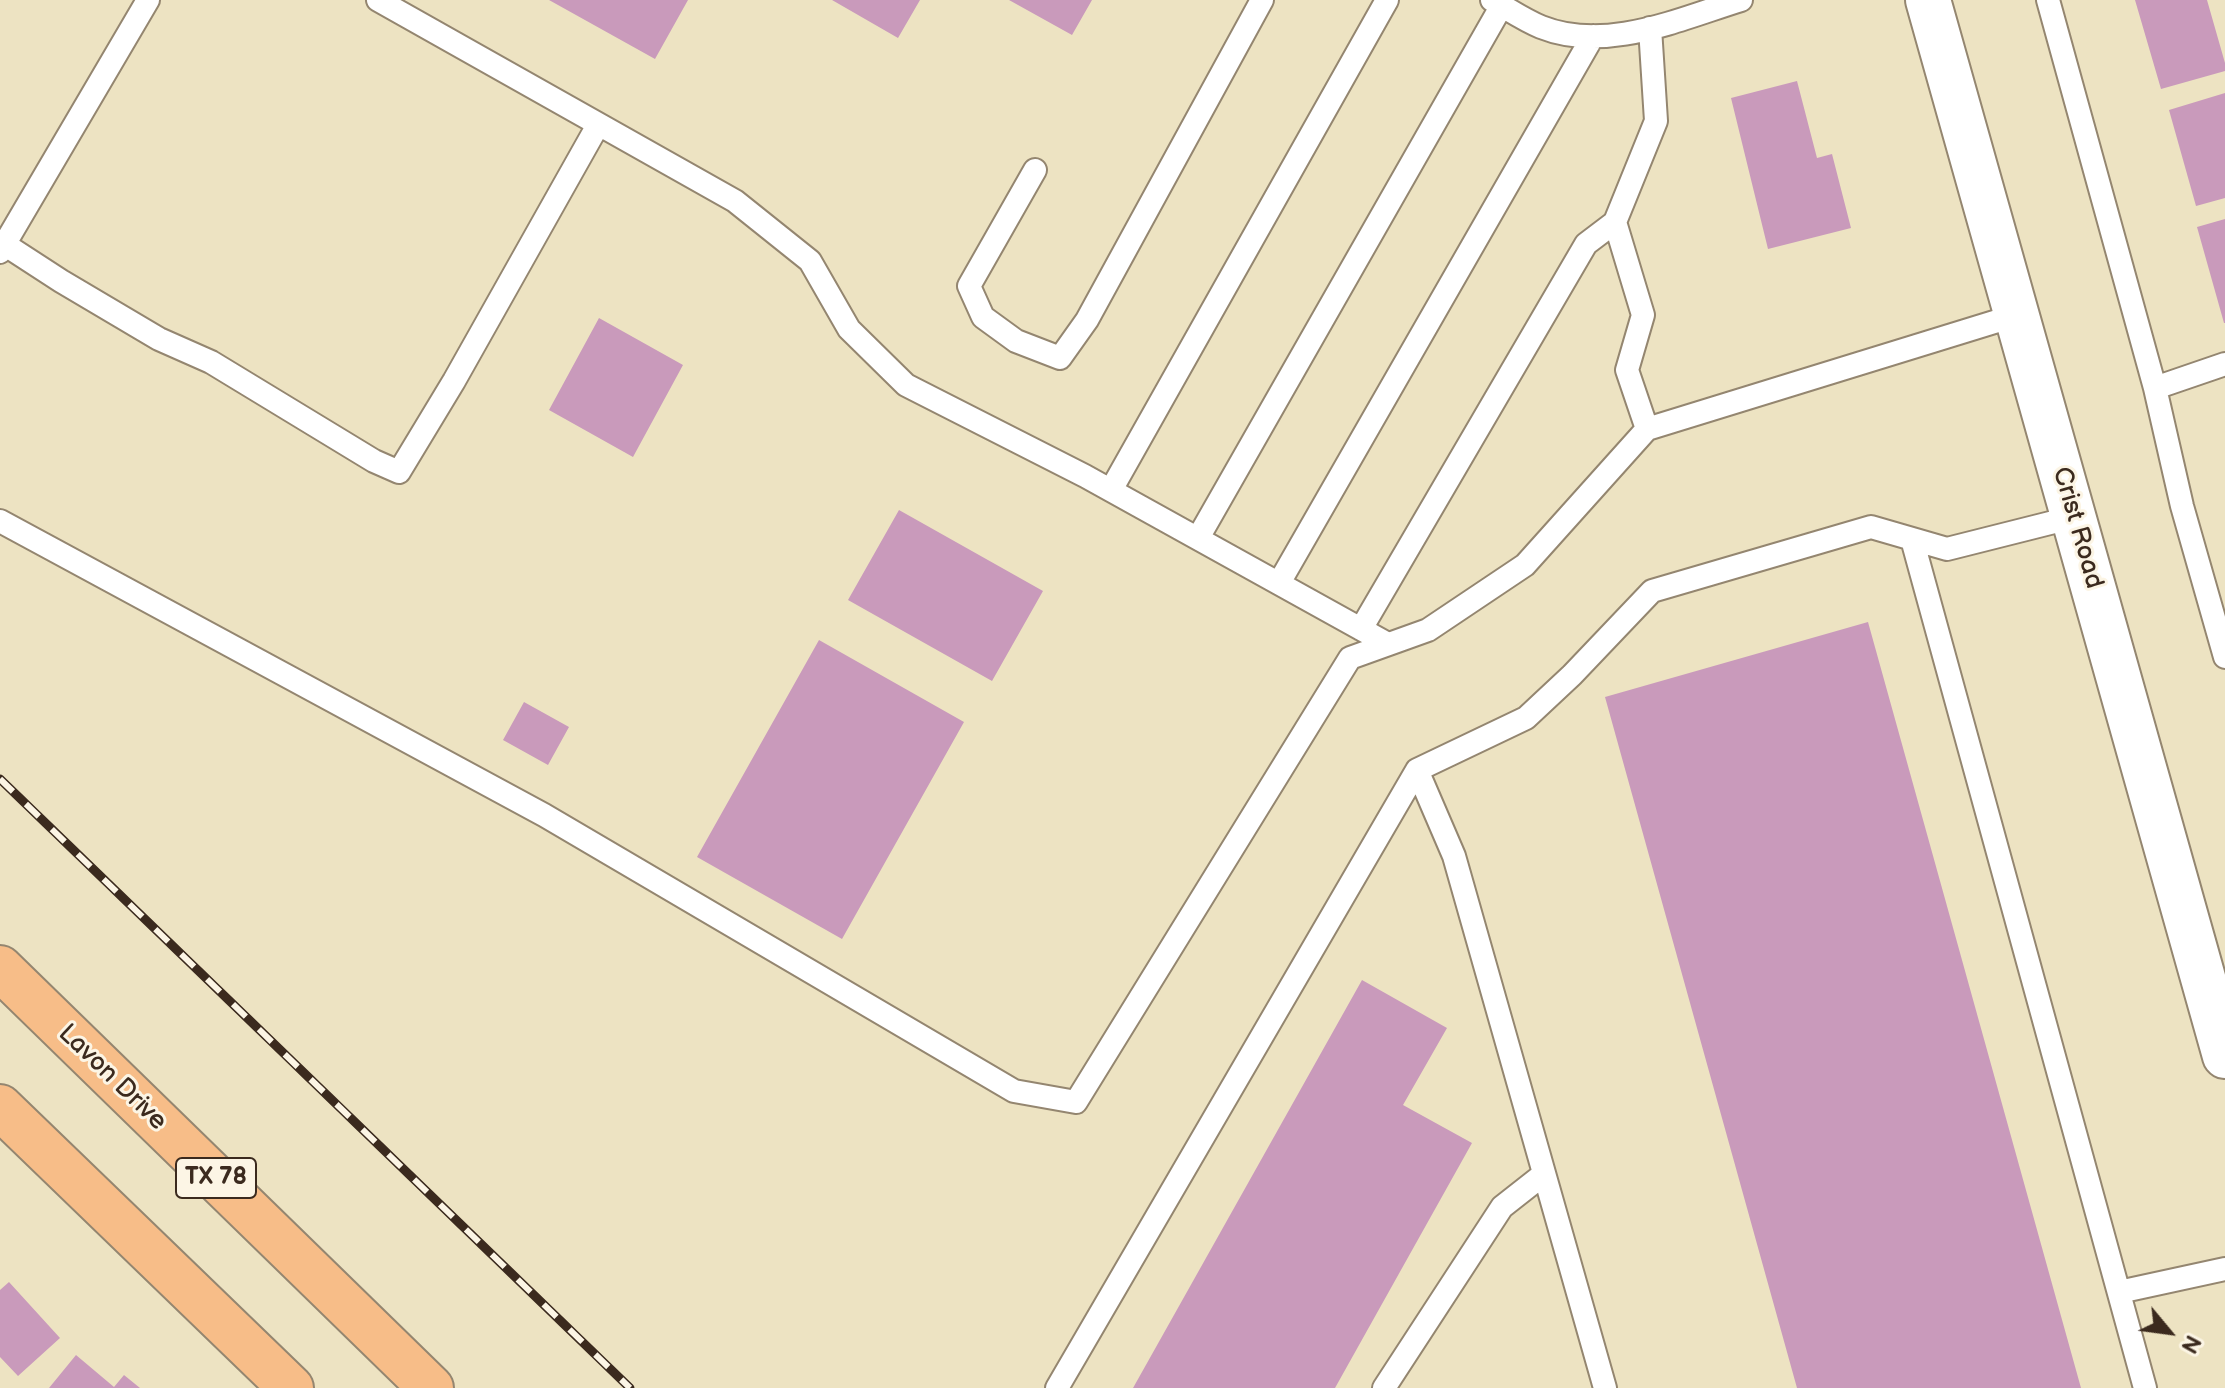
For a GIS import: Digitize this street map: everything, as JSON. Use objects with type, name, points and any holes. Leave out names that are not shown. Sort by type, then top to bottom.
[{"type":"main road","name":"Lavon Drive","points":[[0,968],[431,1388]]},
{"type":"main road","points":[[0,1107],[291,1388]]},
{"type":"street","name":"Crist Road","points":[[1928,0],[2225,1056]]},
{"type":"lane","points":[[148,0],[2,248],[159,339],[211,362],[374,461],[399,472],[454,381],[598,125]]},
{"type":"lane","points":[[378,0],[735,201],[810,261],[849,329],[906,385],[1111,490],[1388,644]]},
{"type":"lane","points":[[1035,170],[969,286],[983,317],[1016,341],[1060,358],[1087,320],[1262,0]]},
{"type":"lane","points":[[1111,490],[1387,0]]},
{"type":"lane","points":[[1198,538],[1497,3],[1542,28],[1581,37],[1626,35],[1741,0]]},
{"type":"lane","points":[[2048,0],[2225,657]]},
{"type":"lane","points":[[1361,629],[1586,244],[1615,222],[1656,121],[1650,28]]},
{"type":"lane","points":[[1279,583],[1593,36]]},
{"type":"lane","points":[[1615,222],[1643,315],[1627,370],[1647,429]]},
{"type":"lane","points":[[0,521],[544,815],[1014,1091],[1076,1102],[1350,658],[1428,630],[1525,565],[1647,429],[2017,315]]},
{"type":"lane","points":[[2155,388],[2225,364]]},
{"type":"lane","points":[[1057,1388],[1417,770],[1526,718],[1652,591],[1871,527],[1947,549],[2074,517]]},
{"type":"lane","points":[[1912,539],[2145,1388]]},
{"type":"lane","points":[[1417,770],[1454,856],[1605,1388]]},
{"type":"lane","points":[[1384,1388],[1502,1207],[1544,1174]]},
{"type":"lane","points":[[2119,1292],[2225,1269]]},
{"type":"building","points":[[549,0],[688,0],[655,59]]},
{"type":"building","points":[[832,0],[920,0],[898,38]]},
{"type":"building","points":[[1009,0],[1092,0],[1072,35]]},
{"type":"building","points":[[2135,0],[2207,0],[2225,71],[2161,89]]},
{"type":"building","points":[[1797,81],[1817,158],[1832,154],[1851,228],[1768,249],[1731,98]]},
{"type":"building","points":[[2225,93],[2225,198],[2196,206],[2169,110]]},
{"type":"building","points":[[2225,219],[2225,323],[2224,323],[2197,227]]},
{"type":"building","points":[[599,318],[683,365],[633,457],[549,410]]},
{"type":"building","points":[[899,510],[1043,591],[992,681],[848,600]]},
{"type":"building","points":[[1868,622],[2081,1388],[1797,1388],[1605,697]]},
{"type":"building","points":[[819,640],[964,722],[842,939],[697,857]]},
{"type":"building","points":[[524,702],[569,727],[548,765],[503,740]]},
{"type":"building","points":[[1362,980],[1447,1028],[1403,1105],[1472,1143],[1335,1388],[1133,1388]]},
{"type":"building","points":[[9,1282],[60,1338],[18,1376],[0,1357],[0,1290]]},
{"type":"building","points":[[76,1355],[114,1387],[124,1375],[140,1388],[49,1388]]},
{"type":"railway","points":[[0,779],[630,1388]]}]
